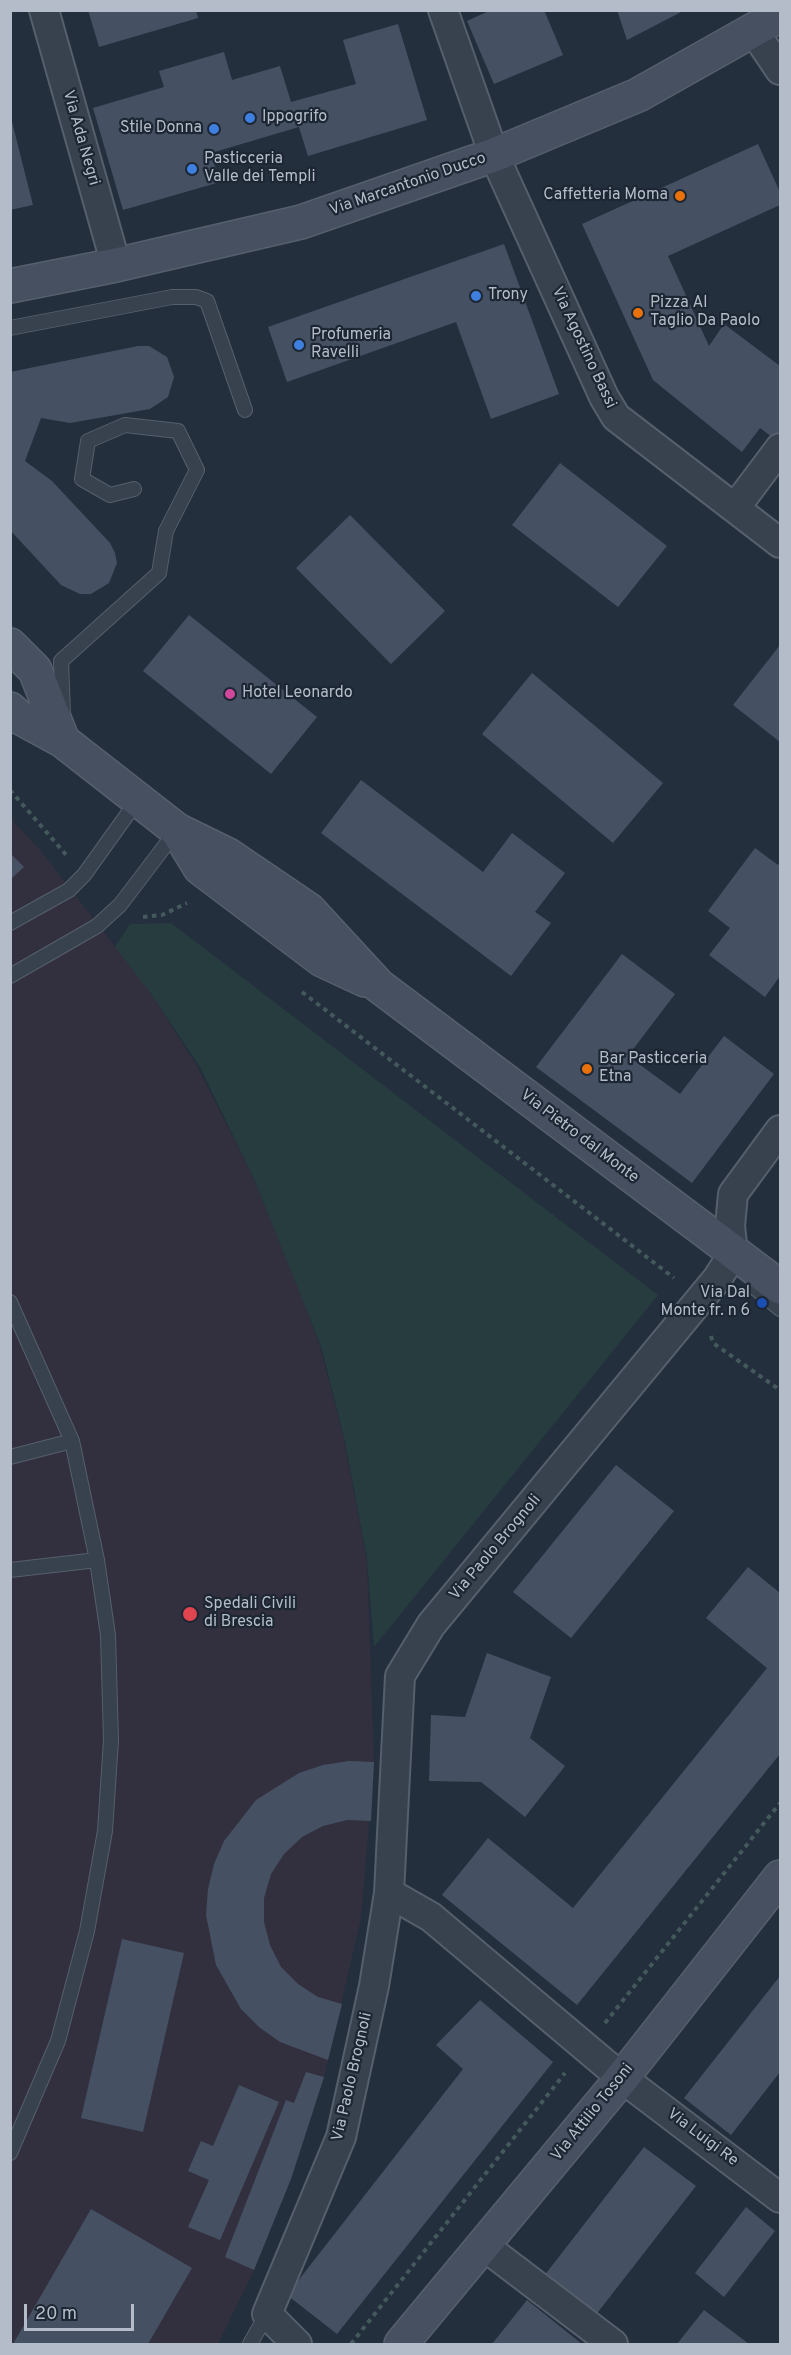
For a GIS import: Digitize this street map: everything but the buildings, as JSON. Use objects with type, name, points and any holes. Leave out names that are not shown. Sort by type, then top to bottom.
[{"type":"street","name":"Via Ada Negri","points":[[44,10],[116,265]]},
{"type":"street","name":"Via Agostino Bassi","points":[[443,10],[494,155],[604,397],[616,417],[780,543]]},
{"type":"street","name":"Via Marcantonio Ducco","points":[[10,286],[116,265],[301,222],[494,155],[638,95],[767,23]]},
{"type":"street","points":[[767,23],[780,70]]},
{"type":"street","points":[[735,508],[780,448]]},
{"type":"street","name":"Via Pietro dal Monte","points":[[10,645],[35,670],[63,741]]},
{"type":"street","name":"Via Pietro dal Monte","points":[[10,709],[19,717],[63,741],[136,801],[177,830],[200,868],[322,960],[379,986],[733,1254],[780,1287]]},
{"type":"street","points":[[733,1254],[730,1226],[733,1194],[780,1130]]},
{"type":"street","name":"Via Paolo Brognoli","points":[[267,2314],[341,2137],[374,1986],[389,1893],[400,1676],[431,1625],[703,1300],[733,1254]]},
{"type":"street","name":"Via Attilio Tosoni","points":[[401,2344],[622,2078],[780,1877]]},
{"type":"street","points":[[389,1893],[431,1917],[622,2078]]},
{"type":"street","name":"Via Luigi Re","points":[[622,2078],[780,2198]]},
{"type":"street","points":[[484,2246],[613,2344]]},
{"type":"street","points":[[267,2314],[297,2344]]},
{"type":"lane","points":[[10,328],[172,297],[196,297],[207,301],[245,410]]},
{"type":"lane","points":[[63,741],[61,661],[159,573],[166,531],[197,470],[178,430],[125,425],[88,441],[82,479],[110,495],[134,489]]},
{"type":"lane","points":[[10,923],[69,890],[84,875],[136,801]]},
{"type":"lane","points":[[10,976],[97,926],[120,905],[177,830]]},
{"type":"lane","points":[[733,1254],[752,1285],[780,1309]]},
{"type":"lane","points":[[10,1302],[72,1441],[97,1560],[108,1635],[111,1740],[105,1831],[87,1931],[58,2042],[10,2153]]},
{"type":"lane","points":[[10,1457],[72,1441]]},
{"type":"lane","points":[[10,1570],[97,1560]]},
{"type":"lane","points":[[250,2344],[267,2314]]},
{"type":"path","points":[[293,985],[703,1300],[713,1343],[780,1390]]},
{"type":"path","points":[[602,2027],[780,1803]]},
{"type":"path","points":[[351,2344],[566,2072]]},
{"type":"shaded area","name":"Spedali Civili di Brescia","points":[[10,818],[39,849],[148,989],[198,1068],[251,1173],[293,1272],[320,1347],[343,1435],[367,1562],[374,1762],[361,1918],[324,2077],[291,2179],[254,2270],[218,2344],[11,2344]]},
{"type":"green space","points":[[171,923],[658,1295],[374,1647],[367,1558],[344,1437],[321,1346],[254,1179],[200,1067],[149,991],[115,947],[130,924]]},
{"type":"place","name":"Ippogrifo","points":[[250,118]]},
{"type":"place","name":"Stile Donna","points":[[214,129]]},
{"type":"place","name":"Pasticceria Valle dei Templi","points":[[192,169]]},
{"type":"place","name":"Caffetteria Moma","points":[[680,196]]},
{"type":"place","name":"Trony","points":[[476,296]]},
{"type":"place","name":"Pizza Al Taglio Da Paolo","points":[[638,313]]},
{"type":"place","name":"Profumeria Ravelli","points":[[299,345]]},
{"type":"place","name":"Hotel Leonardo","points":[[230,694]]},
{"type":"place","name":"Bar Pasticceria Etna","points":[[587,1069]]},
{"type":"place","name":"Via Dal Monte fr. n 6","points":[[762,1303]]},
{"type":"place","name":"Spedali Civili di Brescia","points":[[190,1614]]}]
